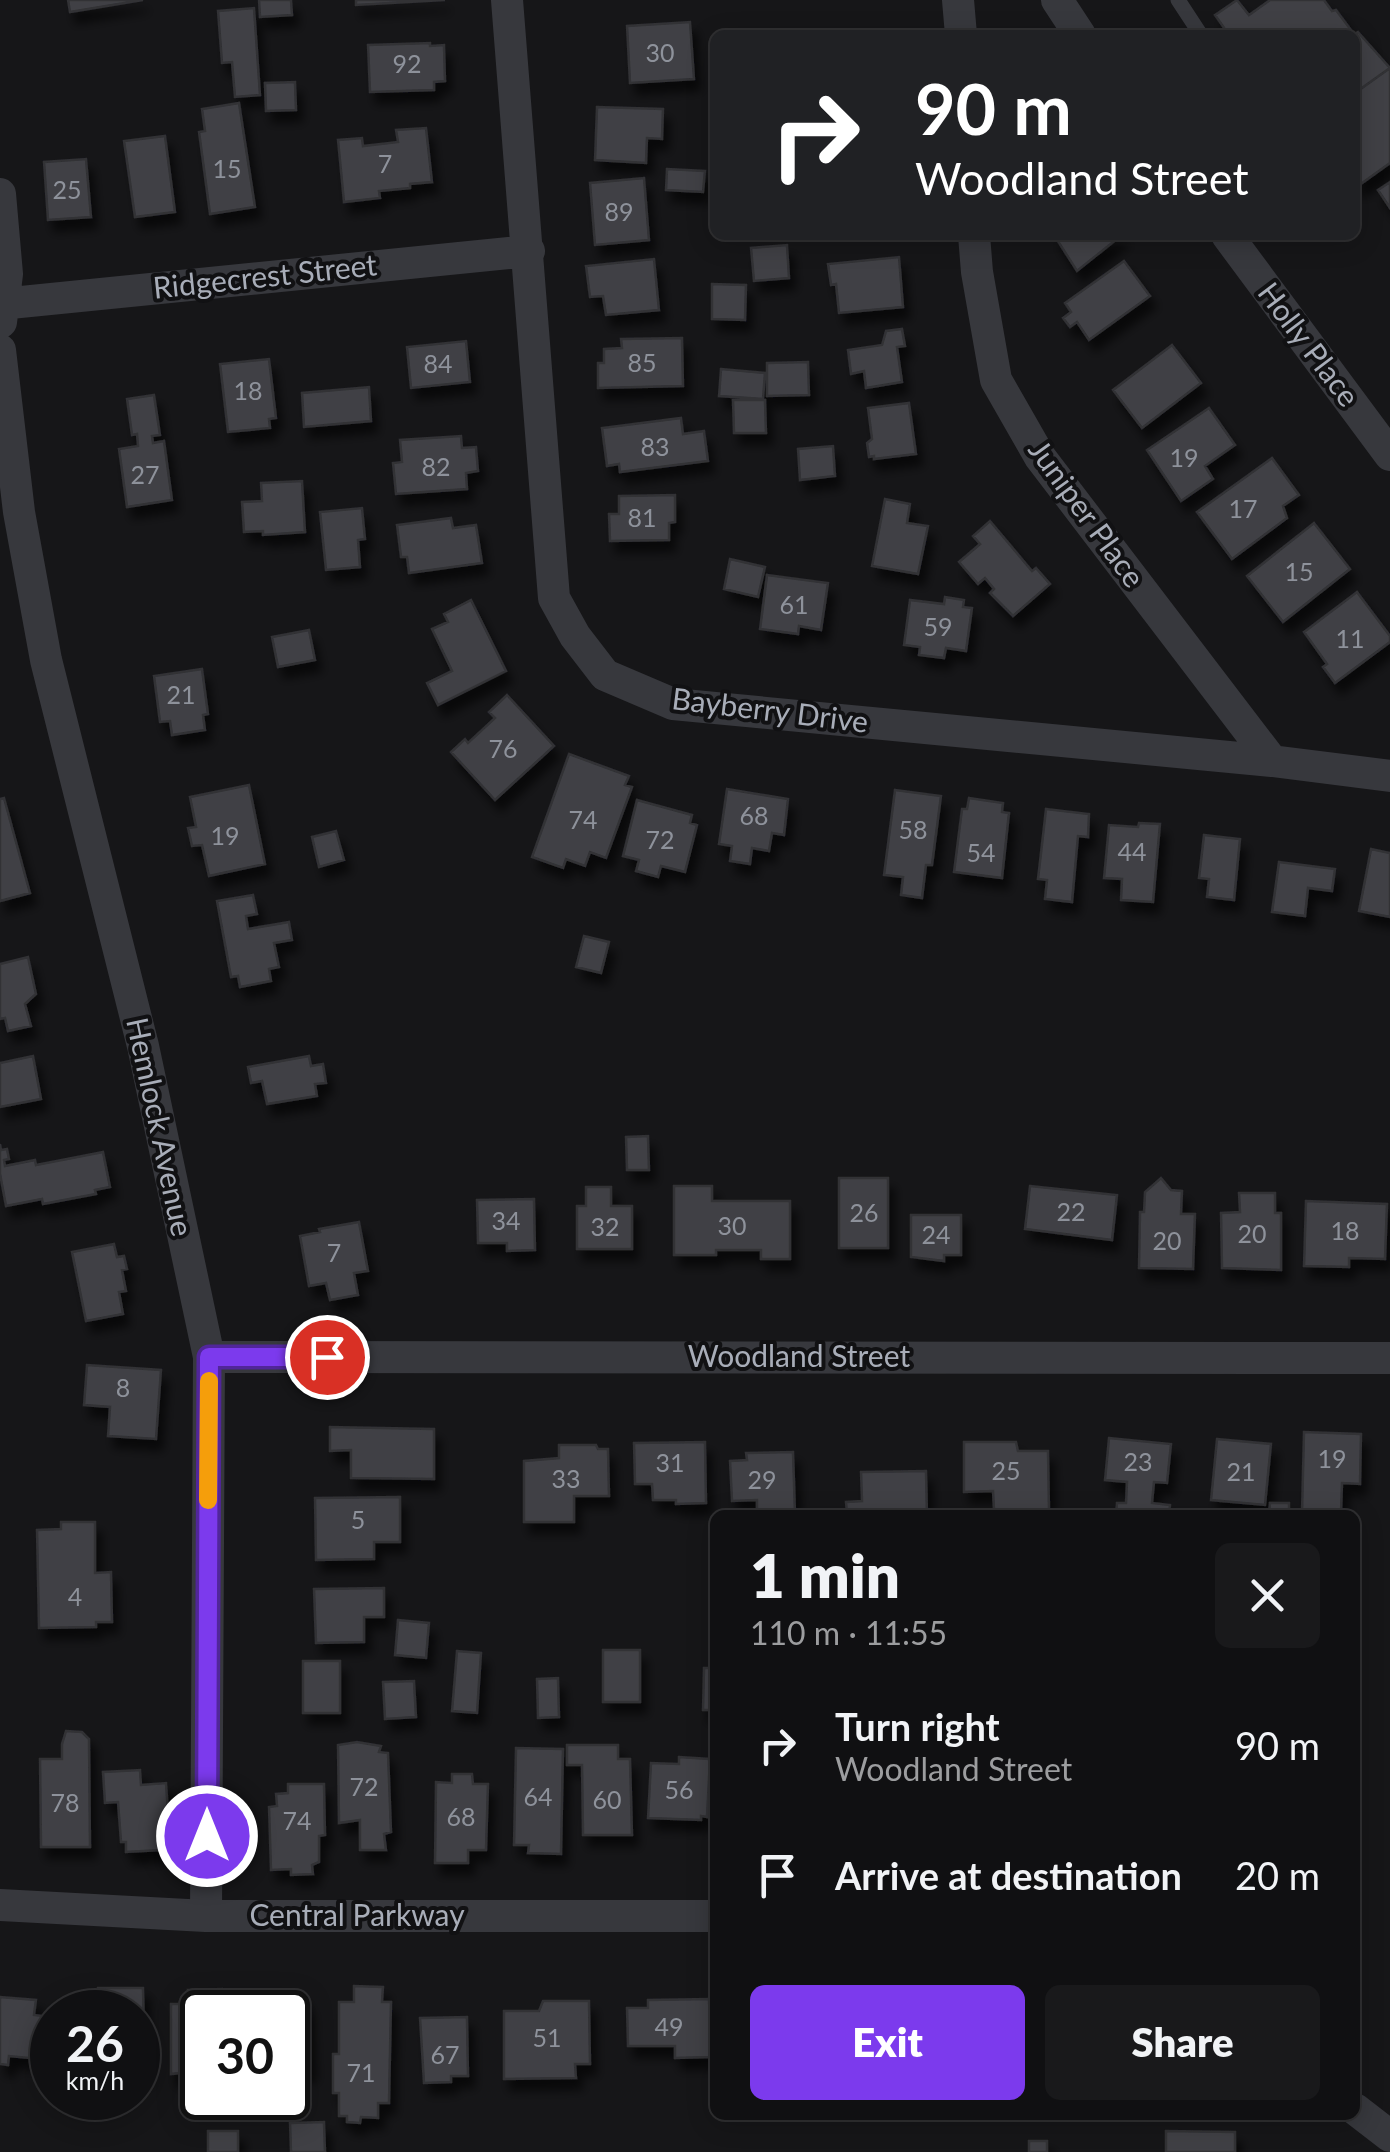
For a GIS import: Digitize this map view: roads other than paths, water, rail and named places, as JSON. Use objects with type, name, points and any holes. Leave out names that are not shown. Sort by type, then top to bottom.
[{"type":"street","name":"Bayberry Drive","points":[[507,0],[554,598],[575,636],[605,675],[673,704],[1272,761],[1390,776]]},
{"type":"street","points":[[958,0],[960,30]]},
{"type":"street","points":[[1056,0],[1077,30]]},
{"type":"street","points":[[0,194],[7,274],[1,312]]},
{"type":"street","name":"Juniper Place","points":[[974,240],[996,380],[1040,457],[1272,761]]},
{"type":"street","name":"Holly Place","points":[[1231,240],[1390,455]]},
{"type":"street","name":"Ridgecrest Street","points":[[1,312],[529,251]]},
{"type":"street","name":"Hemlock Avenue","points":[[0,350],[19,512],[46,660],[143,1046],[209,1357],[206,1916]]},
{"type":"street","name":"Woodland Street","points":[[209,1357],[1390,1358]]},
{"type":"street","name":"Central Parkway","points":[[0,1905],[206,1916],[710,1916]]},
{"type":"street","points":[[1360,2113],[1390,2136]]},
{"type":"lane","points":[[1178,0],[1198,30]]}]
